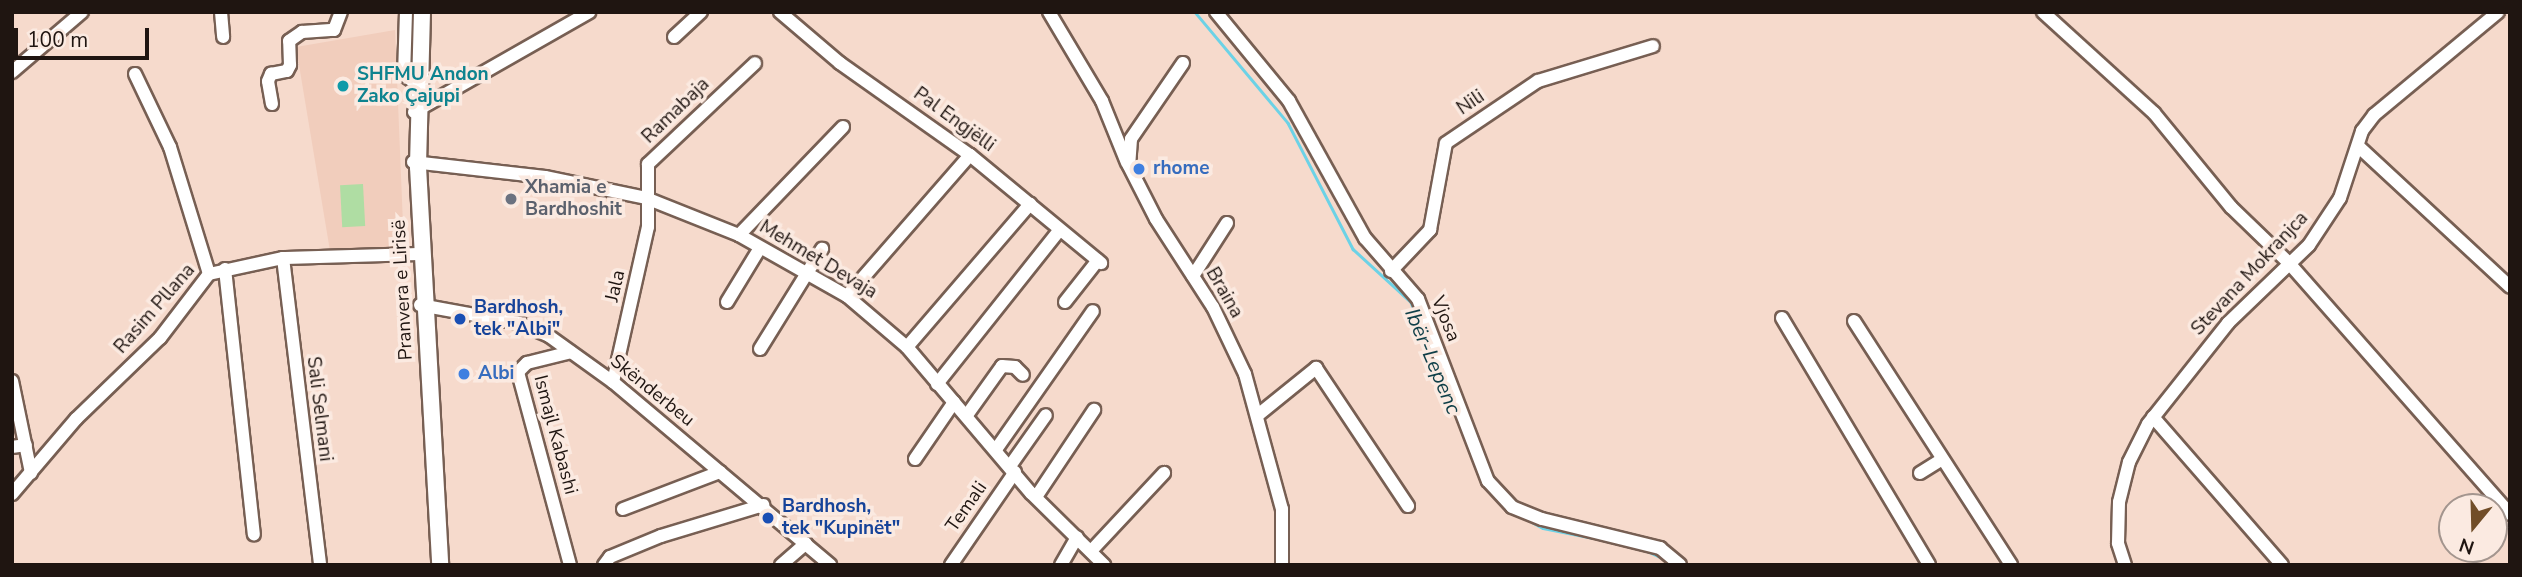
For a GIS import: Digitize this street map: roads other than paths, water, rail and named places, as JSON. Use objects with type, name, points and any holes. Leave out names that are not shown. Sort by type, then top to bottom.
[{"type":"main road","name":"Pranvera e Lirisë","points":[[417,12],[415,162],[440,565]]},
{"type":"main road","name":"Pranvera e Lirisë","points":[[415,112],[422,12]]},
{"type":"main road","name":"Pranvera e Lirisë","points":[[423,305],[432,565]]},
{"type":"street","points":[[12,72],[82,12]]},
{"type":"street","points":[[221,12],[223,37]]},
{"type":"street","points":[[272,104],[268,81],[271,74],[288,71],[289,41],[302,32],[334,30],[341,12]]},
{"type":"street","points":[[406,12],[404,75],[414,82]]},
{"type":"street","points":[[415,112],[589,12]]},
{"type":"street","points":[[674,37],[701,12]]},
{"type":"street","name":"Pal Engjëlli","points":[[780,12],[840,62],[970,155],[1100,261],[1065,302]]},
{"type":"street","name":"Braina","points":[[1049,12],[1102,101],[1129,166],[1193,276],[1245,374],[1282,509],[1282,565]]},
{"type":"street","name":"Vjosa","points":[[1216,12],[1289,102],[1365,238],[1418,299],[1488,481],[1512,507],[1542,519],[1660,548],[1681,565]]},
{"type":"street","points":[[2043,12],[2154,113],[2231,207],[2288,262],[2510,514]]},
{"type":"street","name":"Stevana Mokranjca","points":[[2125,565],[2118,543],[2119,502],[2129,462],[2154,417],[2228,323],[2288,262],[2309,245],[2340,198],[2362,131],[2391,97],[2498,12]]},
{"type":"street","name":"Nili","points":[[1391,271],[1430,230],[1446,143],[1538,81],[1653,46]]},
{"type":"street","name":"Ramabaja","points":[[646,198],[648,164],[755,63]]},
{"type":"street","points":[[1129,166],[1131,139],[1182,63]]},
{"type":"street","points":[[135,74],[170,147],[209,274]]},
{"type":"street","points":[[739,235],[843,127]]},
{"type":"street","points":[[2358,146],[2510,287]]},
{"type":"street","points":[[847,296],[970,155]]},
{"type":"street","name":"Mehmet Devaja","points":[[415,162],[545,177],[646,198],[739,235],[847,296],[907,347],[937,384],[997,448],[1036,497],[1104,565]]},
{"type":"street","name":"Jala","points":[[613,382],[648,227],[646,198]]},
{"type":"street","points":[[907,347],[1030,204]]},
{"type":"street","points":[[1193,276],[1227,223]]},
{"type":"street","points":[[937,384],[1057,233]]},
{"type":"street","points":[[727,302],[760,248]]},
{"type":"street","points":[[760,349],[803,273],[822,249]]},
{"type":"street","name":"Rasim Pllana","points":[[12,494],[76,419],[160,338],[209,274],[282,258],[419,254]]},
{"type":"street","name":"Sali Selmani","points":[[282,258],[320,565]]},
{"type":"street","points":[[225,269],[254,534]]},
{"type":"street","name":"Skënderbeu","points":[[423,305],[519,323],[571,352],[613,382],[763,505],[830,565]]},
{"type":"street","points":[[997,448],[1093,311]]},
{"type":"street","points":[[1782,318],[1930,565]]},
{"type":"street","points":[[1854,321],[2011,565]]},
{"type":"street","name":"Ismajl Kabashi","points":[[570,565],[518,372],[527,363],[571,352]]},
{"type":"street","points":[[967,415],[1002,366],[1015,367],[1023,375]]},
{"type":"street","points":[[1258,415],[1317,368],[1408,506]]},
{"type":"street","points":[[13,387],[31,473]]},
{"type":"street","points":[[915,459],[954,402]]},
{"type":"street","points":[[1036,497],[1094,410]]},
{"type":"street","name":"Temali","points":[[951,565],[1046,415]]},
{"type":"street","points":[[2154,417],[2282,565]]},
{"type":"street","points":[[12,447],[26,445]]},
{"type":"street","points":[[1920,473],[1942,459]]},
{"type":"street","points":[[623,509],[720,472]]},
{"type":"street","points":[[1091,551],[1164,473]]},
{"type":"street","points":[[604,565],[610,557],[661,536],[763,505]]},
{"type":"street","points":[[1061,565],[1077,537]]},
{"type":"street","points":[[781,565],[806,543]]},
{"type":"waterway","name":"Ibër-Lepenc","points":[[1195,12],[1288,123],[1353,249],[1411,302],[1478,471]]},
{"type":"waterway","name":"Ibër-Lepenc","points":[[1504,507],[1543,528],[1593,538]]},
{"type":"waterway","name":"Ibër-Lepenc","points":[[1647,551],[1663,558]]},
{"type":"place","name":"SHFMU Andon Zako Çajupi","points":[[343,86]]},
{"type":"place","name":"rhome","points":[[1139,169]]},
{"type":"place","name":"Xhamia e Bardhoshit","points":[[511,199]]},
{"type":"place","name":"Bardhosh, tek \"Albi\"","points":[[460,319]]},
{"type":"place","name":"Albi","points":[[464,374]]},
{"type":"place","name":"Bardhosh, tek \"Kupinët\"","points":[[768,518]]}]
